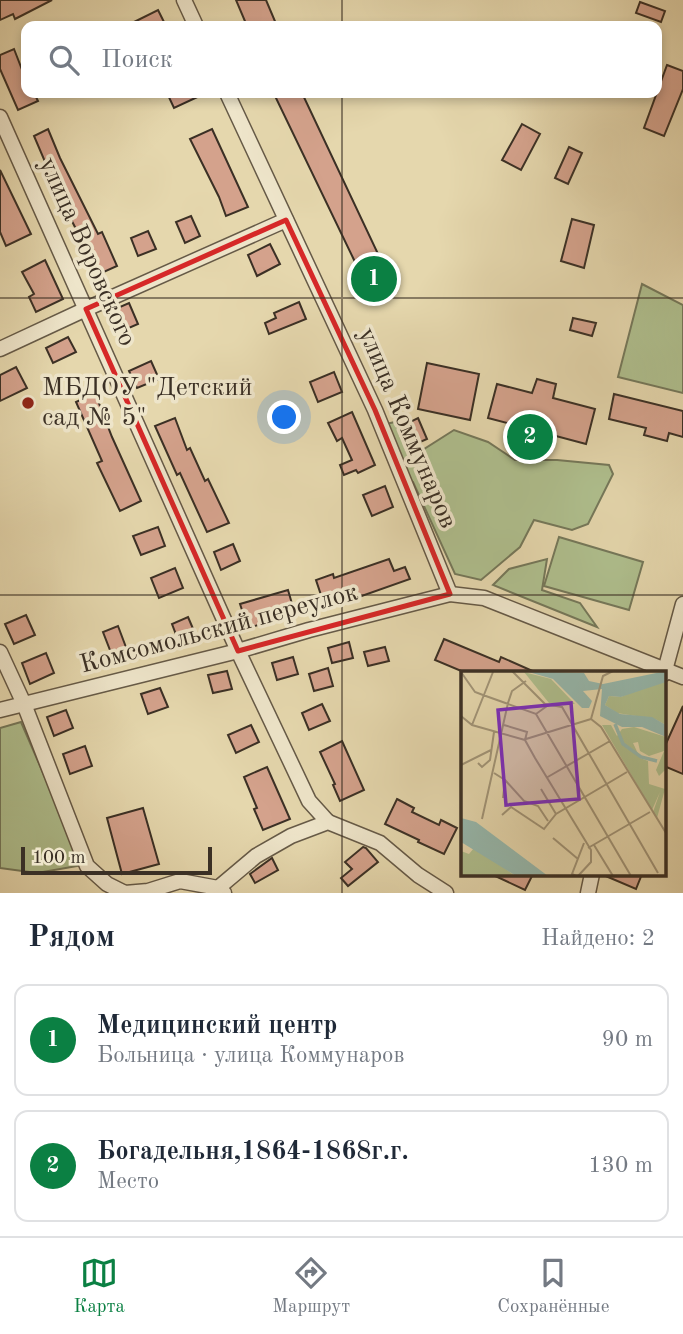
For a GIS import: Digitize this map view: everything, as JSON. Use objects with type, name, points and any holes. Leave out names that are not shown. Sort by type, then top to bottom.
[{"type":"street","points":[[184,0],[194,21]]},
{"type":"street","name":"улица Коммунаров","points":[[229,98],[375,410],[450,594]]},
{"type":"street","name":"улица Воровского","points":[[0,117],[238,651],[309,801],[328,822]]},
{"type":"street","points":[[0,349],[286,220]]},
{"type":"street","points":[[450,594],[484,598],[662,671]]},
{"type":"street","name":"Комсомольский переулок","points":[[0,710],[238,651],[450,594]]},
{"type":"street","points":[[664,671],[683,604]]},
{"type":"street","points":[[0,652],[24,704],[87,866],[107,884],[125,893],[148,891],[180,881],[221,891],[256,856],[292,836],[328,822],[380,843],[418,875],[446,893]]},
{"type":"street","points":[[666,673],[683,677]]},
{"type":"highlighted area","points":[[286,220],[375,410],[450,594],[238,651],[86,309]]},
{"type":"green space","points":[[642,284],[683,305],[683,393],[618,377]]},
{"type":"green space","points":[[395,422],[409,451],[424,449],[454,430],[488,442],[515,460],[557,460],[609,465],[613,474],[588,524],[572,530],[534,520],[520,547],[481,580],[455,574],[413,482],[400,476],[386,424]]},
{"type":"green space","points":[[559,537],[643,562],[629,610],[544,586]]},
{"type":"green space","points":[[547,559],[542,590],[580,603],[597,627],[493,585],[509,569]]},
{"type":"green space","points":[[21,722],[83,865],[37,873],[0,868],[0,728]]},
{"type":"building","points":[[0,0],[52,0],[15,19],[13,14],[0,20]]},
{"type":"building","points":[[236,0],[266,0],[275,21],[245,21]]},
{"type":"building","points":[[640,2],[665,11],[661,21],[636,13]]},
{"type":"building","points":[[158,10],[164,21],[136,21]]},
{"type":"building","points":[[14,49],[21,67],[21,98],[36,98],[38,101],[18,110],[0,69],[0,55]]},
{"type":"building","points":[[667,65],[683,71],[683,89],[664,136],[644,128],[655,98],[662,98],[662,79]]},
{"type":"building","points":[[169,98],[195,98],[174,108]]},
{"type":"building","points":[[276,98],[304,98],[396,292],[372,304],[353,266],[356,264]]},
{"type":"building","points":[[522,124],[540,134],[521,170],[502,160]]},
{"type":"building","points":[[48,129],[98,234],[102,232],[117,266],[97,275],[50,179],[52,178],[34,136]]},
{"type":"building","points":[[212,129],[248,207],[226,216],[190,139]]},
{"type":"building","points":[[569,147],[582,153],[568,184],[555,178]]},
{"type":"building","points":[[0,170],[31,234],[6,246],[0,232]]},
{"type":"building","points":[[191,216],[200,236],[185,243],[176,222]]},
{"type":"building","points":[[572,219],[594,225],[584,268],[561,261]]},
{"type":"building","points":[[148,231],[156,249],[138,256],[131,238]]},
{"type":"building","points":[[270,244],[280,264],[257,276],[248,255]]},
{"type":"building","points":[[45,260],[63,299],[36,312],[29,297],[34,294],[22,272]]},
{"type":"building","points":[[299,302],[306,319],[269,334],[265,323],[276,318],[274,313]]},
{"type":"building","points":[[129,303],[138,324],[122,331],[113,310]]},
{"type":"building","points":[[573,318],[596,323],[592,336],[570,330]]},
{"type":"building","points":[[68,337],[76,352],[53,363],[46,348]]},
{"type":"building","points":[[151,361],[159,379],[137,388],[129,371]]},
{"type":"building","points":[[427,363],[479,374],[470,420],[418,409]]},
{"type":"building","points":[[16,367],[27,388],[0,401],[0,375]]},
{"type":"building","points":[[334,372],[342,392],[318,402],[310,382]]},
{"type":"building","points":[[537,379],[556,384],[553,398],[595,409],[586,444],[488,418],[497,384],[532,393]]},
{"type":"building","points":[[95,393],[141,501],[120,511],[97,463],[102,461],[76,402]]},
{"type":"building","points":[[614,394],[683,411],[683,437],[669,433],[667,441],[644,435],[646,428],[609,419]]},
{"type":"building","points":[[352,412],[375,465],[358,473],[356,470],[344,475],[340,465],[352,460],[342,438],[337,441],[328,423]]},
{"type":"building","points":[[175,418],[187,450],[190,448],[205,481],[208,479],[229,523],[207,532],[155,426]]},
{"type":"building","points":[[418,418],[427,439],[409,447],[400,427]]},
{"type":"building","points":[[385,486],[393,507],[372,516],[363,495]]},
{"type":"building","points":[[158,527],[165,546],[141,555],[133,536]]},
{"type":"building","points":[[233,544],[240,561],[221,570],[214,552]]},
{"type":"building","points":[[389,559],[394,571],[405,567],[410,579],[356,598],[354,594],[324,604],[316,580],[333,574],[334,578]]},
{"type":"building","points":[[175,568],[183,588],[159,598],[151,578]]},
{"type":"building","points":[[288,590],[295,614],[248,628],[240,604]]},
{"type":"building","points":[[26,615],[35,635],[14,644],[5,624]]},
{"type":"building","points":[[188,617],[197,638],[180,645],[172,624]]},
{"type":"building","points":[[118,626],[130,658],[115,663],[103,632]]},
{"type":"building","points":[[444,639],[499,662],[501,657],[532,671],[461,671],[435,660]]},
{"type":"building","points":[[349,642],[353,658],[332,663],[328,648]]},
{"type":"building","points":[[385,647],[389,661],[368,666],[364,652]]},
{"type":"building","points":[[46,653],[54,673],[30,684],[22,663]]},
{"type":"building","points":[[293,657],[298,674],[277,680],[272,663]]},
{"type":"building","points":[[328,668],[333,686],[314,691],[309,674]]},
{"type":"building","points":[[227,671],[232,689],[213,693],[208,675]]},
{"type":"building","points":[[160,688],[168,707],[148,714],[141,694]]},
{"type":"building","points":[[322,704],[330,721],[309,730],[302,713]]},
{"type":"building","points":[[683,706],[683,774],[666,767],[666,744]]},
{"type":"building","points":[[66,710],[73,728],[54,736],[47,717]]},
{"type":"building","points":[[251,725],[259,742],[236,753],[228,735]]},
{"type":"building","points":[[342,741],[364,790],[340,801],[320,752]]},
{"type":"building","points":[[85,746],[92,766],[70,774],[63,754]]},
{"type":"building","points":[[267,767],[290,819],[263,830],[244,777]]},
{"type":"building","points":[[397,799],[414,808],[412,812],[439,825],[441,820],[457,828],[444,854],[385,824]]},
{"type":"building","points":[[143,808],[159,864],[122,874],[107,818]]},
{"type":"building","points":[[363,847],[378,862],[348,886],[341,878],[352,869],[345,862]]},
{"type":"building","points":[[272,858],[278,870],[255,883],[250,874]]},
{"type":"building","points":[[495,876],[532,876],[525,890]]},
{"type":"building","points":[[606,876],[641,876],[636,889]]},
{"type":"place","name":"Медицинский центр","points":[[374,279]]},
{"type":"place","name":"МБДОУ \"Детский сад № 5\"","points":[[28,403]]},
{"type":"place","name":"Богадельня,1864-1868г.г.","points":[[530,437]]}]
